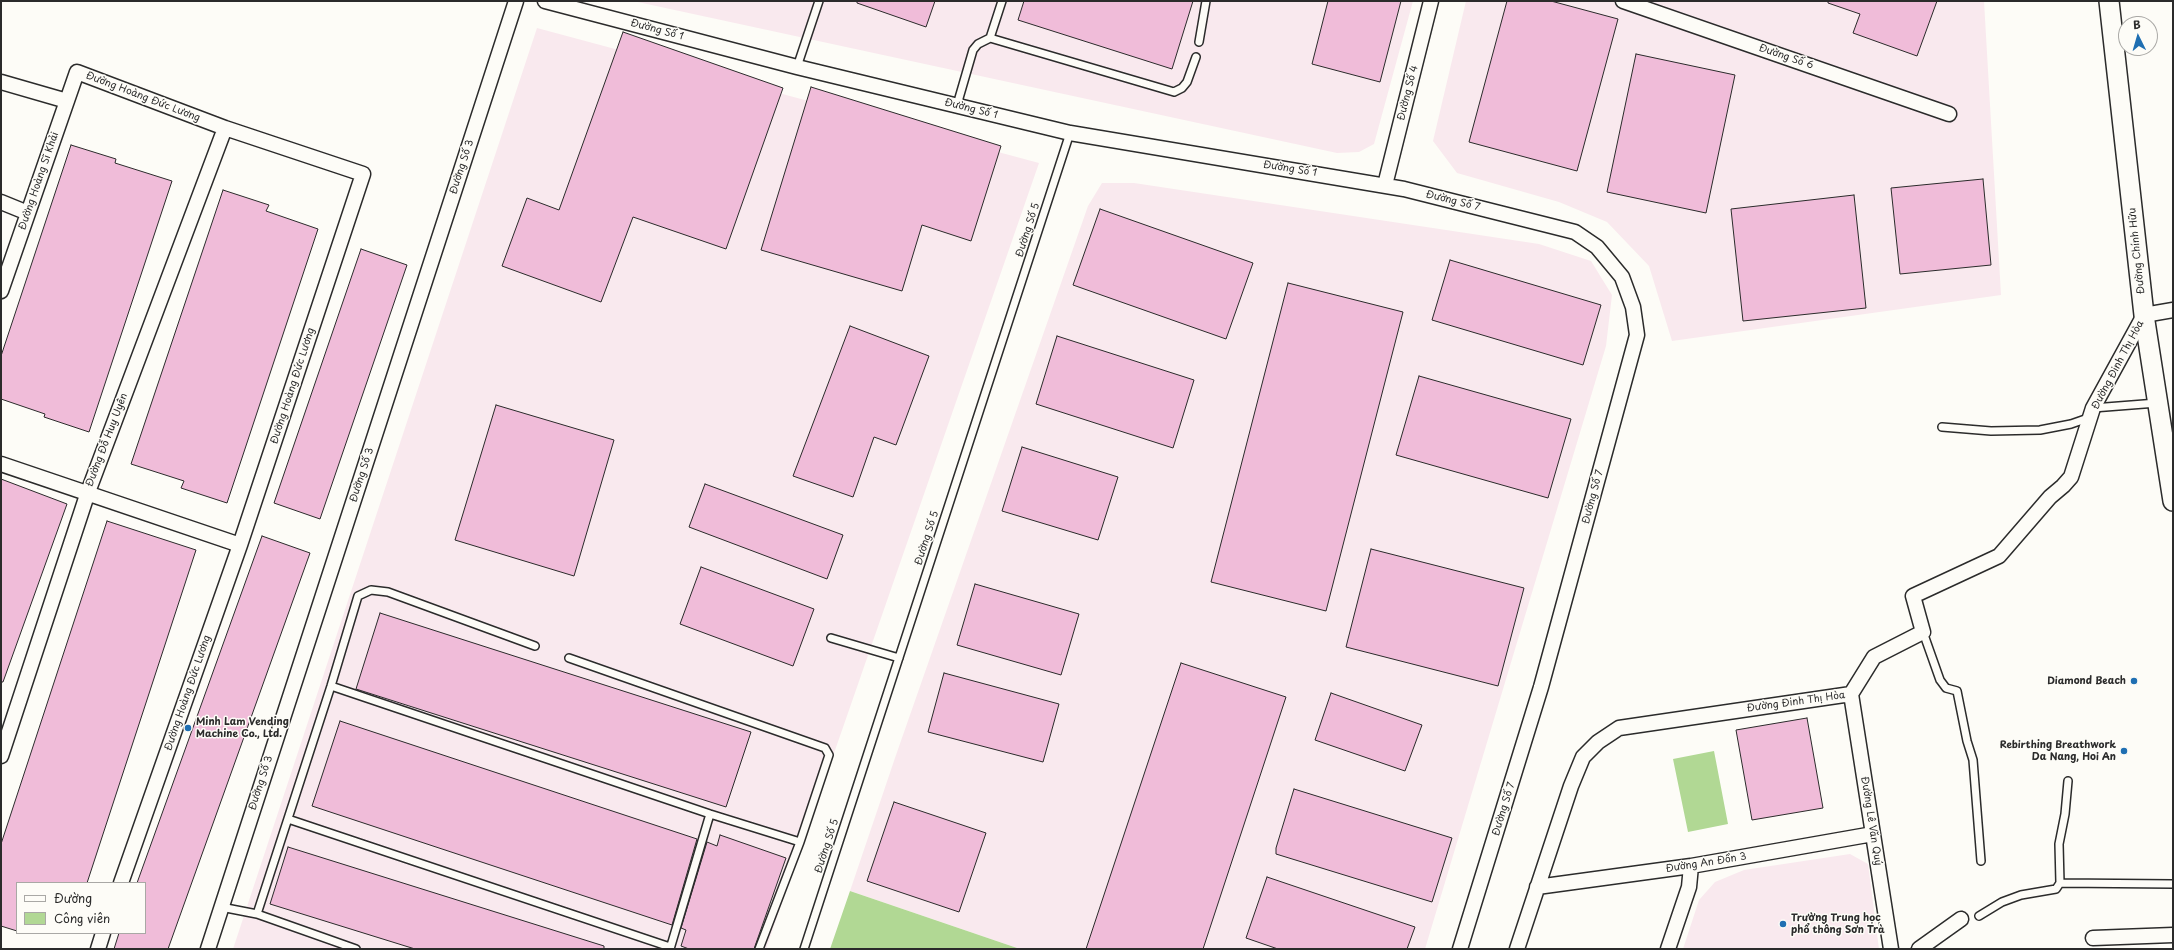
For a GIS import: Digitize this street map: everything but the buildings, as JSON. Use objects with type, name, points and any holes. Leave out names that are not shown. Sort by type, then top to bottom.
[{"type":"street","name":"Đường Số 3","points":[[208,949],[516,1]]},
{"type":"street","name":"Đường Số 1","points":[[545,1],[797,67],[1070,133],[1404,189]]},
{"type":"street","name":"Đường Số 4","points":[[1385,185],[1431,1]]},
{"type":"street","name":"Đường Số 6","points":[[1623,1],[1949,114]]},
{"type":"street","name":"Đường Chính Hữu","points":[[2109,1],[2144,315],[2173,501]]},
{"type":"street","name":"Đường Hoàng Sĩ Khải","points":[[1,291],[77,72]]},
{"type":"street","name":"Đường Hoàng Đức Lương","points":[[77,72],[225,128],[363,174],[240,545],[121,882]]},
{"type":"street","points":[[1,82],[67,101]]},
{"type":"street","name":"Đường Đỗ Huy Uyên","points":[[1,756],[88,492],[225,128]]},
{"type":"street","name":"Đường Số 7","points":[[1404,189],[1575,232],[1597,247],[1622,278],[1633,307],[1637,336],[1541,687],[1460,949]]},
{"type":"street","points":[[1,202],[28,212]]},
{"type":"street","points":[[2144,315],[2173,310]]},
{"type":"street","name":"Đường Đinh Thị Hòa","points":[[1517,949],[1571,786],[1583,757],[1598,742],[1619,728],[1851,694],[1874,657],[1923,632],[1913,596],[1999,556],[2050,497],[2071,476],[2092,413],[2144,315]]},
{"type":"street","points":[[1,464],[88,492],[240,545]]},
{"type":"street","name":"Đường Lê Văn Quý","points":[[1851,694],[1891,949]]},
{"type":"street","name":"Đường An Đồn 3","points":[[1537,887],[1691,866],[1873,834]]},
{"type":"street","points":[[1668,949],[1689,887],[1691,866]]},
{"type":"street","points":[[1919,949],[1961,919]]},
{"type":"street","points":[[98,949],[104,934]]},
{"type":"street","points":[[2093,938],[2173,935]]},
{"type":"lane","points":[[797,67],[819,1]]},
{"type":"lane","points":[[990,38],[1002,1]]},
{"type":"lane","points":[[1199,42],[1206,1]]},
{"type":"lane","points":[[957,105],[973,50],[978,44],[990,38],[1174,92],[1182,88],[1187,82],[1196,56]]},
{"type":"lane","name":"Đường Số 5","points":[[804,949],[1070,133]]},
{"type":"lane","points":[[1942,427],[1991,432],[2040,430],[2071,424],[2092,413],[2158,403]]},
{"type":"lane","points":[[257,914],[331,686],[358,596],[371,590],[388,592],[535,646]]},
{"type":"lane","points":[[1923,632],[1940,680],[1946,688],[1957,691],[1967,741],[1973,760],[1981,861]]},
{"type":"lane","points":[[831,638],[899,658]]},
{"type":"lane","points":[[569,658],[825,748],[829,755],[800,842],[759,949]]},
{"type":"lane","points":[[331,686],[710,814],[800,842]]},
{"type":"lane","points":[[1979,916],[2002,902],[2021,895],[2056,889],[2060,883],[2058,844],[2066,814],[2068,781]]},
{"type":"lane","points":[[288,819],[670,948],[710,814]]},
{"type":"lane","points":[[2060,883],[2173,884]]},
{"type":"lane","points":[[221,907],[257,914],[356,949]]},
{"type":"shaded area","points":[[633,1],[1413,1],[1374,144],[1359,152],[1337,153]]},
{"type":"shaded area","points":[[1466,1],[1984,1],[2001,295],[1672,341],[1649,266],[1607,222],[1559,202],[1457,173],[1433,141]]},
{"type":"shaded area","points":[[537,28],[1039,163],[766,949],[233,949]]},
{"type":"shaded area","points":[[1102,183],[1134,183],[1539,244],[1591,261],[1612,295],[1606,346],[1425,949],[1020,949],[850,891],[1088,206]]},
{"type":"shaded area","name":"Trường Trung học phổ thông Sơn Trà","points":[[1850,854],[1868,864],[1879,949],[1683,949],[1699,900],[1715,882],[1744,870]]},
{"type":"green space","points":[[1714,751],[1728,824],[1688,832],[1673,759]]},
{"type":"green space","points":[[850,891],[1020,949],[830,949]]},
{"type":"place","name":"Diamond Beach","points":[[2134,681]]},
{"type":"place","name":"Minh Lam Vending Machine Co., Ltd.","points":[[188,728]]},
{"type":"place","name":"Rebirthing Breathwork Da Nang, Hoi An","points":[[2124,751]]},
{"type":"place","name":"Trường Trung học phổ thông Sơn Trà","points":[[1783,924]]}]
